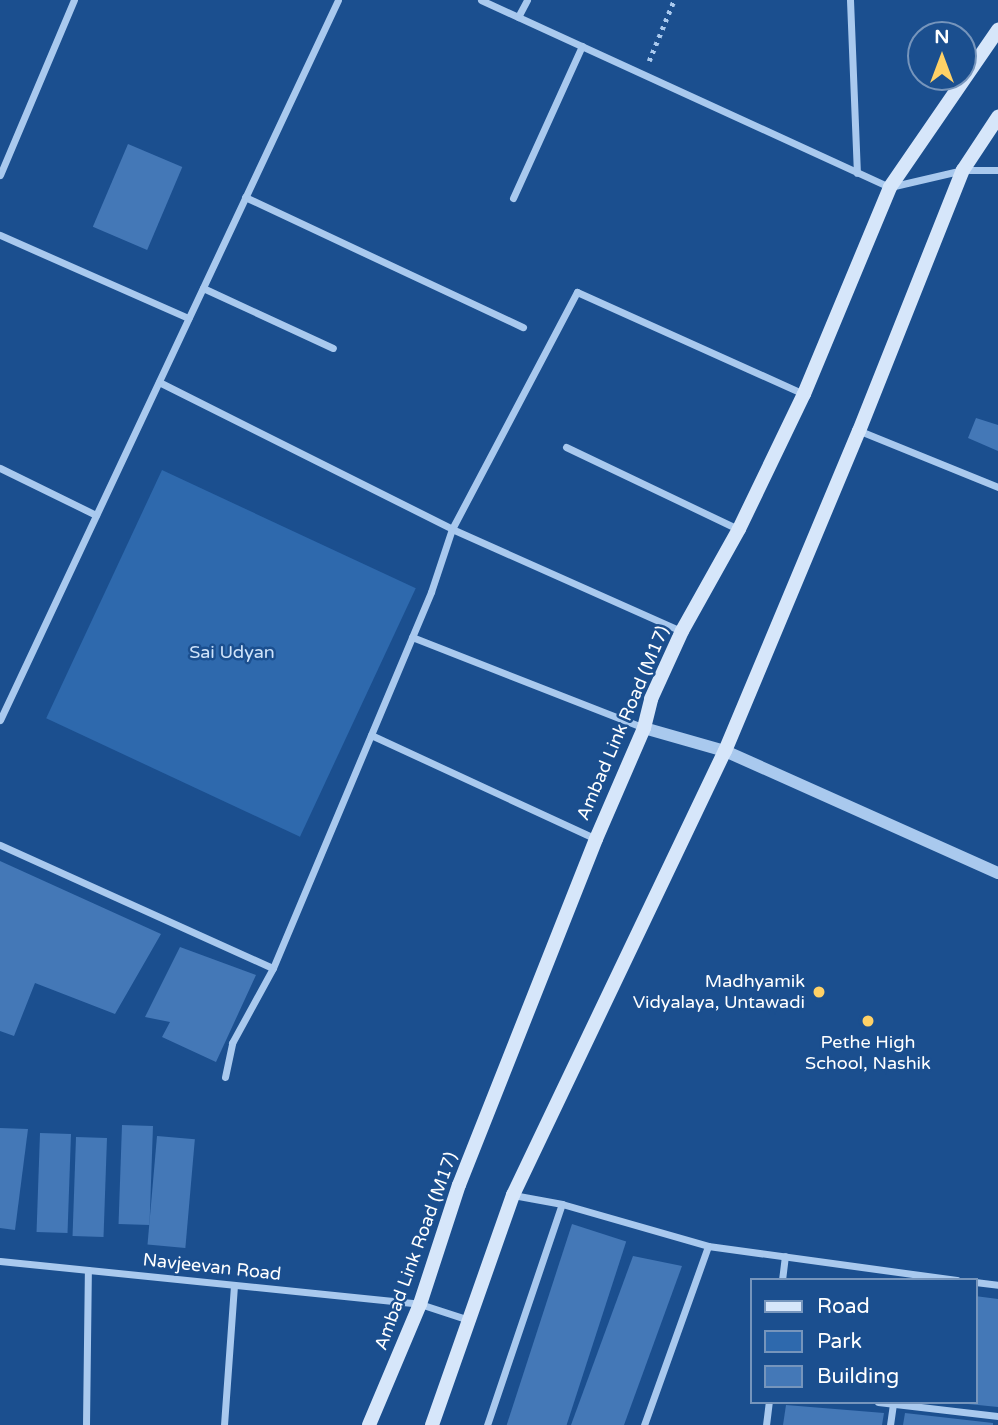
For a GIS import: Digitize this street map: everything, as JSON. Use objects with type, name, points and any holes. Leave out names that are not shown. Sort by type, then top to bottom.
[{"type":"main road","name":"Ambad Link Road (M17)","points":[[369,1425],[420,1304],[459,1185],[596,839],[644,728],[651,699],[682,631],[739,529],[804,394],[890,187],[998,30]]},
{"type":"main road","points":[[432,1425],[513,1195],[724,751],[859,431],[963,170],[998,117]]},
{"type":"street","points":[[0,175],[74,0]]},
{"type":"street","points":[[0,720],[2,710],[338,0]]},
{"type":"street","points":[[481,0],[890,187],[963,170],[998,170]]},
{"type":"street","points":[[518,17],[527,0]]},
{"type":"street","points":[[850,0],[857,173]]},
{"type":"street","points":[[513,198],[582,46]]},
{"type":"street","points":[[245,197],[523,327]]},
{"type":"street","points":[[0,236],[188,318]]},
{"type":"street","points":[[203,288],[333,348]]},
{"type":"street","points":[[225,1077],[232,1043],[273,968],[412,637],[452,528],[577,292],[804,394]]},
{"type":"street","points":[[159,382],[452,528],[682,631]]},
{"type":"street","points":[[859,431],[998,487]]},
{"type":"street","points":[[566,447],[739,529]]},
{"type":"street","points":[[0,468],[96,515]]},
{"type":"street","points":[[412,637],[644,728],[724,751],[998,873]]},
{"type":"street","points":[[370,735],[596,839]]},
{"type":"street","points":[[0,845],[273,968]]},
{"type":"street","points":[[513,1195],[562,1204],[708,1246],[943,1278]]},
{"type":"street","points":[[487,1425],[562,1204]]},
{"type":"street","points":[[644,1425],[708,1246]]},
{"type":"street","points":[[782,1278],[785,1255]]},
{"type":"street","name":"Navjeevan Road","points":[[0,1261],[420,1304],[469,1320]]},
{"type":"street","points":[[86,1425],[88,1270]]},
{"type":"street","points":[[977,1282],[998,1286]]},
{"type":"street","points":[[224,1425],[234,1285]]},
{"type":"street","points":[[766,1425],[769,1404]]},
{"type":"street","points":[[890,1425],[893,1404],[998,1416]]},
{"type":"path","points":[[643,74],[674,0]]},
{"type":"green space","name":"Sai Udyan","points":[[162,470],[416,588],[300,837],[46,718]]},
{"type":"building","points":[[128,144],[182,167],[147,250],[93,227]]},
{"type":"building","points":[[976,418],[998,425],[998,451],[968,438]]},
{"type":"building","points":[[0,861],[161,934],[115,1014],[35,983],[14,1036],[0,1031]]},
{"type":"building","points":[[180,947],[256,975],[216,1062],[162,1037],[170,1022],[145,1017]]},
{"type":"building","points":[[122,1125],[153,1126],[150,1225],[119,1224]]},
{"type":"building","points":[[0,1128],[28,1129],[15,1230],[0,1228]]},
{"type":"building","points":[[40,1133],[71,1134],[68,1233],[37,1232]]},
{"type":"building","points":[[157,1136],[195,1139],[185,1248],[148,1245]]},
{"type":"building","points":[[76,1137],[107,1138],[104,1237],[73,1236]]},
{"type":"building","points":[[572,1224],[626,1242],[567,1425],[507,1425]]},
{"type":"building","points":[[633,1256],[682,1266],[624,1425],[571,1425]]},
{"type":"building","points":[[977,1296],[998,1299],[998,1407],[968,1404],[977,1404]]},
{"type":"building","points":[[786,1405],[884,1413],[882,1425],[783,1425]]},
{"type":"building","points":[[905,1413],[993,1423],[993,1425],[903,1425]]},
{"type":"place","name":"Madhyamik Vidyalaya, Untawadi","points":[[819,992]]},
{"type":"place","name":"Pethe High School, Nashik","points":[[868,1021]]}]
